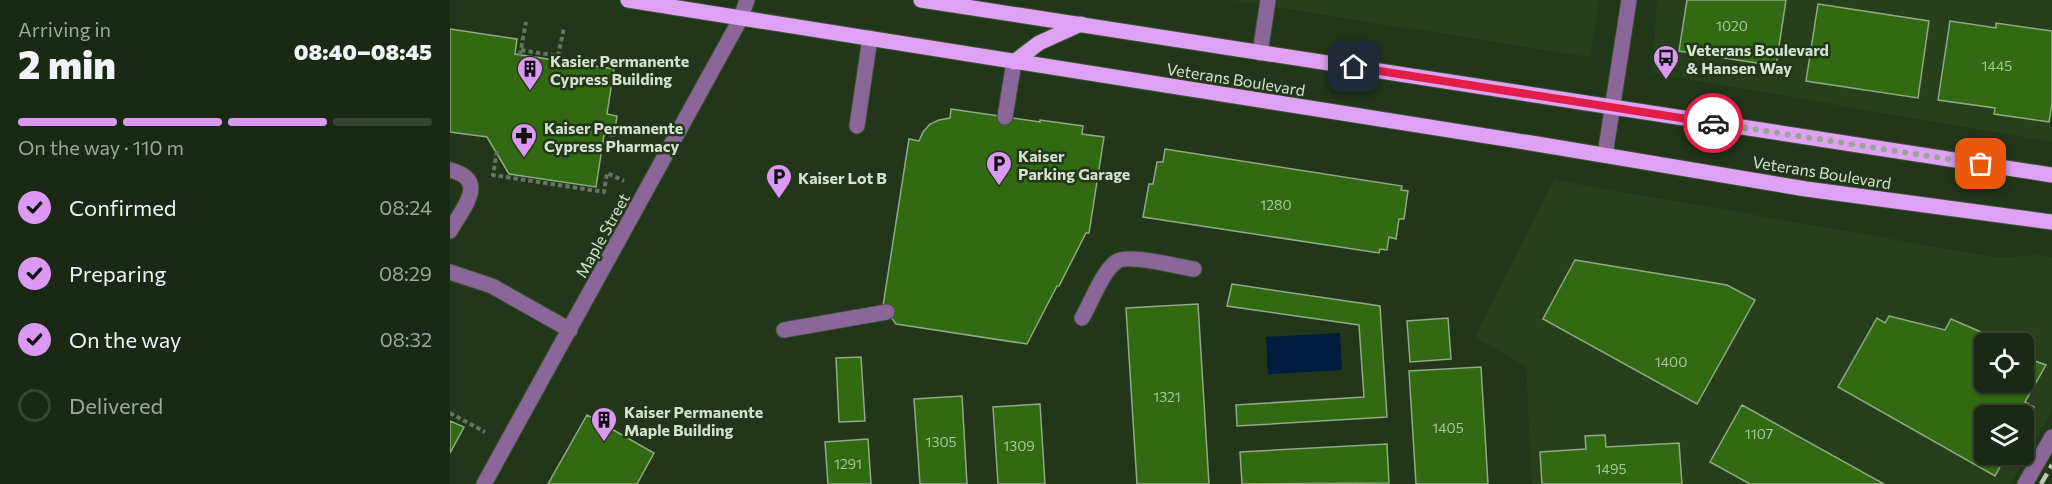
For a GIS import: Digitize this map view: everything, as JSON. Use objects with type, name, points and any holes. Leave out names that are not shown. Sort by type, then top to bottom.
[{"type":"main road","name":"Veterans Boulevard","points":[[628,0],[1806,189],[2052,222]]},
{"type":"main road","name":"Veterans Boulevard","points":[[922,0],[2052,175]]},
{"type":"main road","points":[[1014,62],[1039,43],[1081,24]]},
{"type":"street","name":"Maple Street","points":[[484,484],[741,18],[747,0]]},
{"type":"street","points":[[1260,52],[1268,0]]},
{"type":"street","points":[[1605,155],[1629,0]]},
{"type":"street","points":[[857,126],[870,39]]},
{"type":"street","points":[[1005,117],[1014,62]]},
{"type":"street","points":[[450,170],[462,173],[470,181],[471,192],[464,210],[451,229]]},
{"type":"street","points":[[1083,318],[1107,271],[1116,261],[1130,258],[1194,269]]},
{"type":"street","points":[[450,272],[492,286],[570,330]]},
{"type":"street","points":[[784,330],[887,312]]},
{"type":"street","points":[[2025,484],[2052,437]]},
{"type":"path","points":[[526,22],[521,52],[558,56],[564,28]]},
{"type":"path","points":[[497,152],[494,175],[604,192],[607,173],[624,181]]},
{"type":"path","points":[[450,413],[485,432]]},
{"type":"shaded area","points":[[1231,0],[1599,0],[1590,57]]},
{"type":"shaded area","points":[[1657,0],[2052,0],[2052,142],[1652,73]]},
{"type":"shaded area","points":[[1554,180],[1999,258],[2037,255],[2052,257],[2052,412],[2034,444],[2034,405],[1974,405],[1974,465],[2022,465],[2011,484],[1532,484],[1526,366],[1475,337]]},
{"type":"water","points":[[1340,333],[1342,370],[1268,374],[1266,337]]},
{"type":"building","points":[[1687,0],[1786,0],[1776,66],[1679,51]]},
{"type":"building","points":[[1818,4],[1929,21],[1918,98],[1806,81]]},
{"type":"building","points":[[1950,21],[1996,28],[1996,23],[2052,31],[2052,103],[2049,122],[1994,114],[1995,108],[1938,100]]},
{"type":"building","name":"Kasier Permanente Cypress Building","points":[[450,29],[517,39],[515,54],[614,69],[607,114],[617,116],[614,136],[604,135],[596,187],[509,174],[487,137],[450,132]]},
{"type":"building","name":"Kaiser Parking Garage","points":[[951,109],[1083,126],[1082,134],[1104,137],[1089,233],[1086,233],[1027,344],[896,324],[883,306],[909,139],[919,141],[930,124],[950,118]]},
{"type":"building","points":[[1165,149],[1402,186],[1401,190],[1408,191],[1404,219],[1399,219],[1396,239],[1389,237],[1387,250],[1380,249],[1379,253],[1143,217],[1149,184],[1153,184],[1157,162],[1163,162]]},
{"type":"building","points":[[1575,260],[1727,285],[1755,300],[1697,404],[1543,319]]},
{"type":"building","points":[[1232,284],[1380,306],[1387,417],[1237,426],[1236,405],[1364,397],[1359,325],[1227,306]]},
{"type":"building","points":[[1198,304],[1209,484],[1137,484],[1126,308]]},
{"type":"building","points":[[1889,316],[1945,330],[1951,319],[1981,332],[1974,333],[1974,393],[2030,393],[2025,402],[2030,405],[1974,405],[1974,464],[1838,387],[1877,318],[1885,323]]},
{"type":"building","points":[[1448,318],[1451,359],[1410,362],[1407,321]]},
{"type":"building","points":[[861,357],[865,421],[839,422],[836,358]]},
{"type":"building","points":[[2034,361],[2046,365],[2034,386]]},
{"type":"building","points":[[1481,367],[1488,484],[1416,484],[1409,371]]},
{"type":"building","points":[[962,396],[967,484],[920,484],[914,399]]},
{"type":"building","points":[[1040,404],[1045,484],[998,484],[993,407]]},
{"type":"building","points":[[1742,405],[1884,484],[1750,484],[1710,462]]},
{"type":"building","name":"Kaiser Permanente Maple Building","points":[[587,415],[654,453],[637,484],[548,484]]},
{"type":"building","points":[[450,421],[464,427],[450,453]]},
{"type":"building","points":[[1605,435],[1606,447],[1679,443],[1682,484],[1542,484],[1540,452],[1586,449],[1585,436]]},
{"type":"building","points":[[868,439],[871,484],[828,484],[825,442]]},
{"type":"building","points":[[1387,444],[1389,483],[1242,484],[1240,452]]},
{"type":"building","points":[[1976,465],[2001,465],[1995,476]]},
{"type":"railway","points":[[2041,484],[2052,465]]},
{"type":"way so far","points":[[1713,123],[1981,164]]},
{"type":"place","name":"Veterans Boulevard & Hansen Way","points":[[1666,81]]},
{"type":"place","name":"Kasier Permanente Cypress Building","points":[[530,92]]},
{"type":"place","name":"Kaiser Permanente Cypress Pharmacy","points":[[524,159]]},
{"type":"place","name":"Kaiser Parking Garage","points":[[999,187]]},
{"type":"place","name":"Kaiser Lot B","points":[[779,200]]},
{"type":"place","name":"Kaiser Permanente Maple Building","points":[[604,443]]},
{"type":"route","points":[[1354,67],[1713,123]]}]
